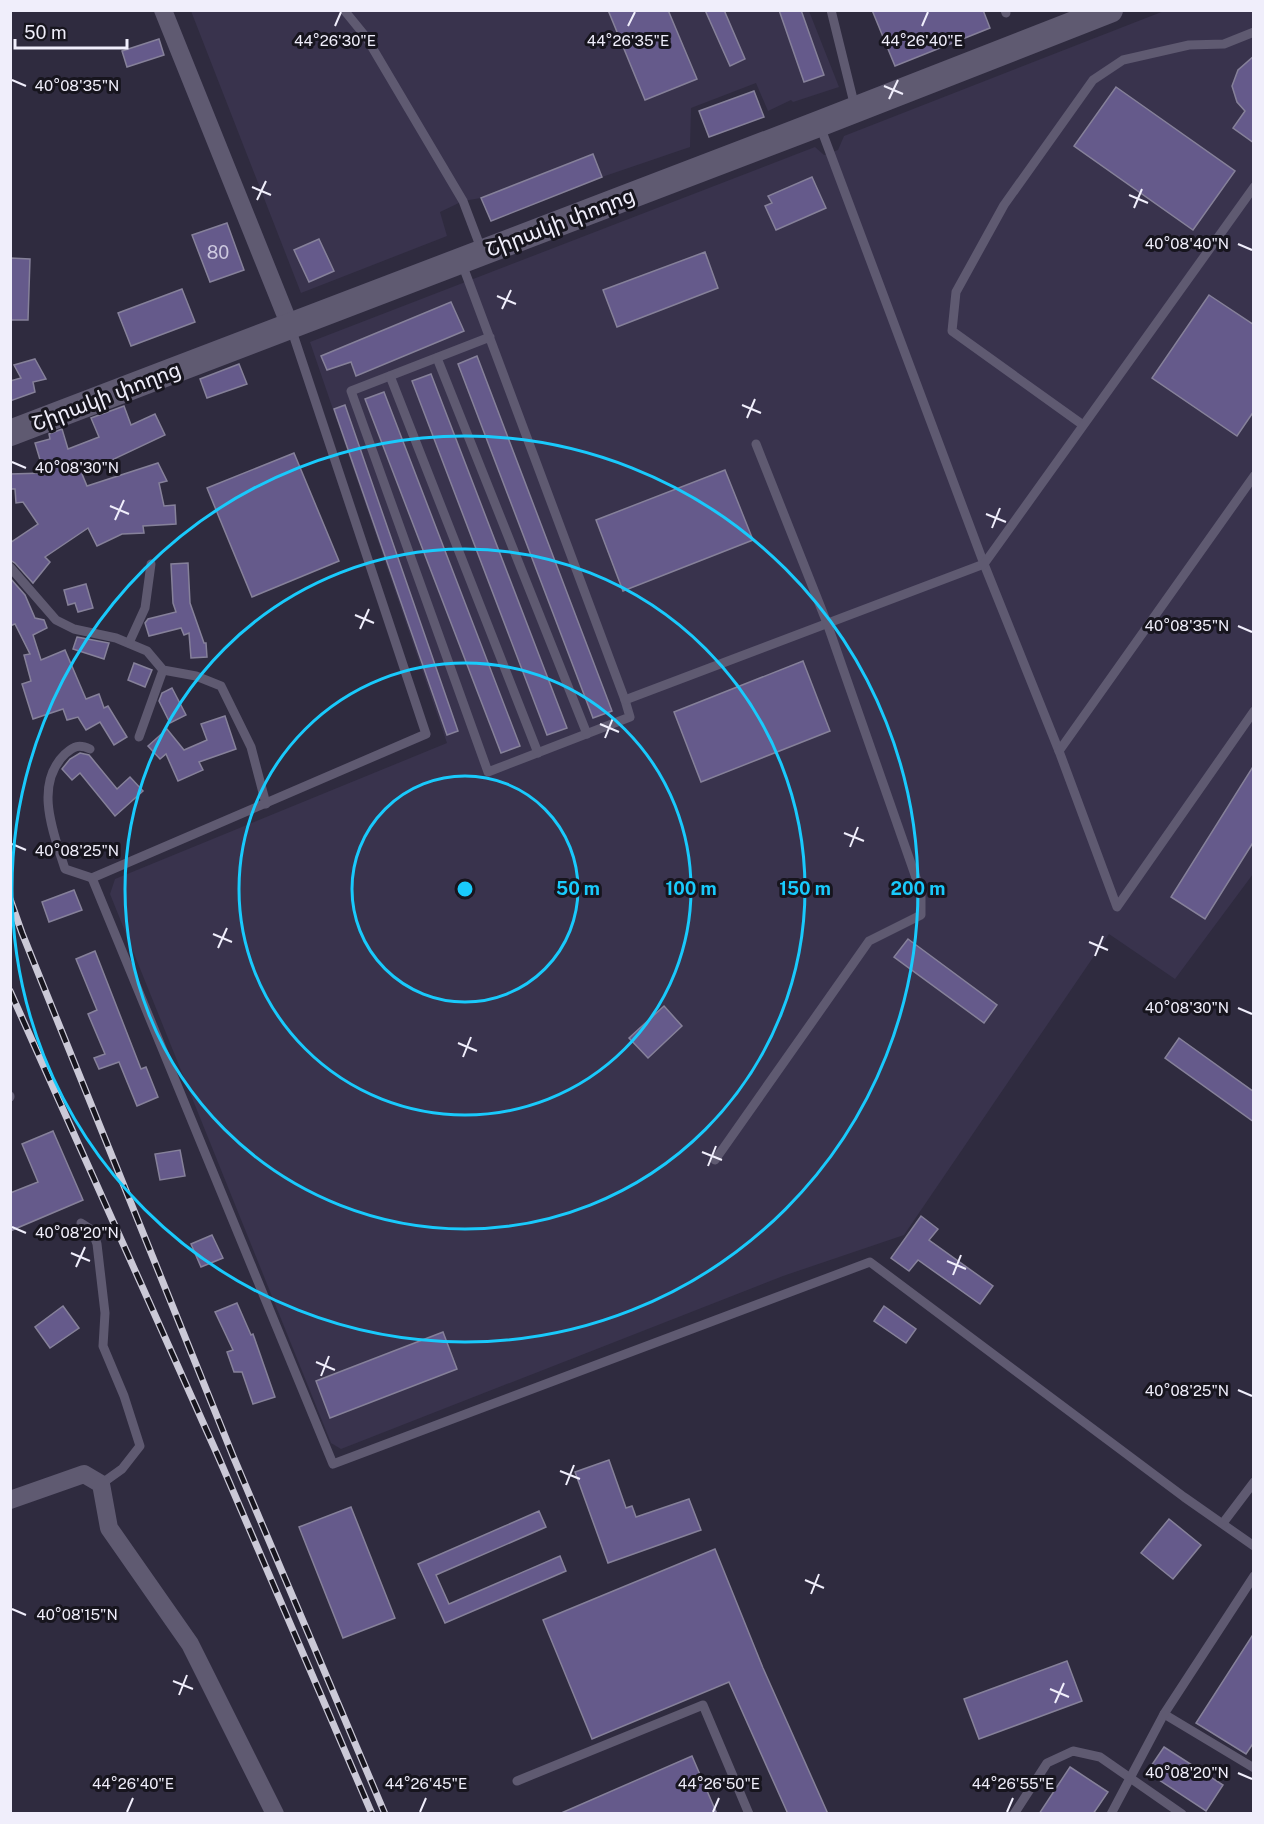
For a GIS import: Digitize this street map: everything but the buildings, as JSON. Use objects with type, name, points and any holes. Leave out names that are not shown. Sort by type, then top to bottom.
[{"type":"main road","name":"Շիրակի փողոց","points":[[10,433],[289,322],[817,120],[1089,10]]},
{"type":"main road","name":"Շիրակի փողոց","points":[[854,105],[1110,10]]},
{"type":"main road","name":"Շիրակի փողոց","points":[[10,426],[289,322]]},
{"type":"street","points":[[163,10],[289,322]]},
{"type":"street","points":[[10,1500],[84,1474],[101,1484],[108,1528],[190,1644],[275,1814]]},
{"type":"lane","points":[[344,10],[366,37],[463,201],[470,252],[490,337],[630,717],[488,772],[351,392],[490,337]]},
{"type":"lane","points":[[831,10],[854,105]]},
{"type":"lane","points":[[1083,425],[952,331],[956,292],[1004,206],[1093,80],[1123,60],[1189,45],[1224,44],[1254,32]]},
{"type":"lane","points":[[817,120],[984,564],[1059,751],[1117,907],[1254,711]]},
{"type":"lane","points":[[625,700],[984,564],[1254,187]]},
{"type":"lane","points":[[90,749],[75,746],[63,756],[49,780],[49,816],[65,869],[92,878],[426,734],[289,322]]},
{"type":"lane","points":[[437,358],[587,734]]},
{"type":"lane","points":[[390,376],[538,753]]},
{"type":"lane","points":[[714,1160],[869,941],[921,915],[921,892],[827,623],[756,444]]},
{"type":"lane","points":[[1059,751],[1254,476]]},
{"type":"lane","points":[[129,643],[145,608],[151,564]]},
{"type":"lane","points":[[10,567],[56,620],[74,629],[116,638],[147,651],[163,670],[196,676],[221,686],[251,747],[266,804]]},
{"type":"lane","points":[[138,737],[163,670]]},
{"type":"lane","points":[[92,878],[333,1464],[870,1262],[1184,1497],[1254,1546]]},
{"type":"lane","points":[[81,1223],[92,1230],[97,1244],[105,1313],[103,1346],[124,1396],[140,1446],[122,1469],[101,1484]]},
{"type":"lane","points":[[1223,1523],[1254,1482]]},
{"type":"lane","points":[[1111,1814],[1164,1714],[1254,1576]]},
{"type":"lane","points":[[517,1781],[703,1705],[749,1814]]},
{"type":"lane","points":[[1164,1714],[1254,1768]]},
{"type":"lane","points":[[1014,1814],[1047,1763],[1073,1751],[1100,1757],[1182,1814]]},
{"type":"shaded area","points":[[191,11],[809,11],[839,87],[793,102],[791,100],[768,111],[756,83],[691,108],[690,147],[602,177],[491,221],[481,198],[463,201],[440,212],[447,236],[301,293]]},
{"type":"shaded area","points":[[1164,11],[1253,11],[1253,874],[1175,979],[1109,934],[904,1235],[783,1276],[341,1449],[331,1443],[110,894],[115,879],[447,743],[310,342],[815,147],[824,155],[838,150],[844,136]]},
{"type":"railway","points":[[10,899],[233,1456],[385,1814]]},
{"type":"railway","points":[[10,991],[218,1456],[372,1814]]}]
